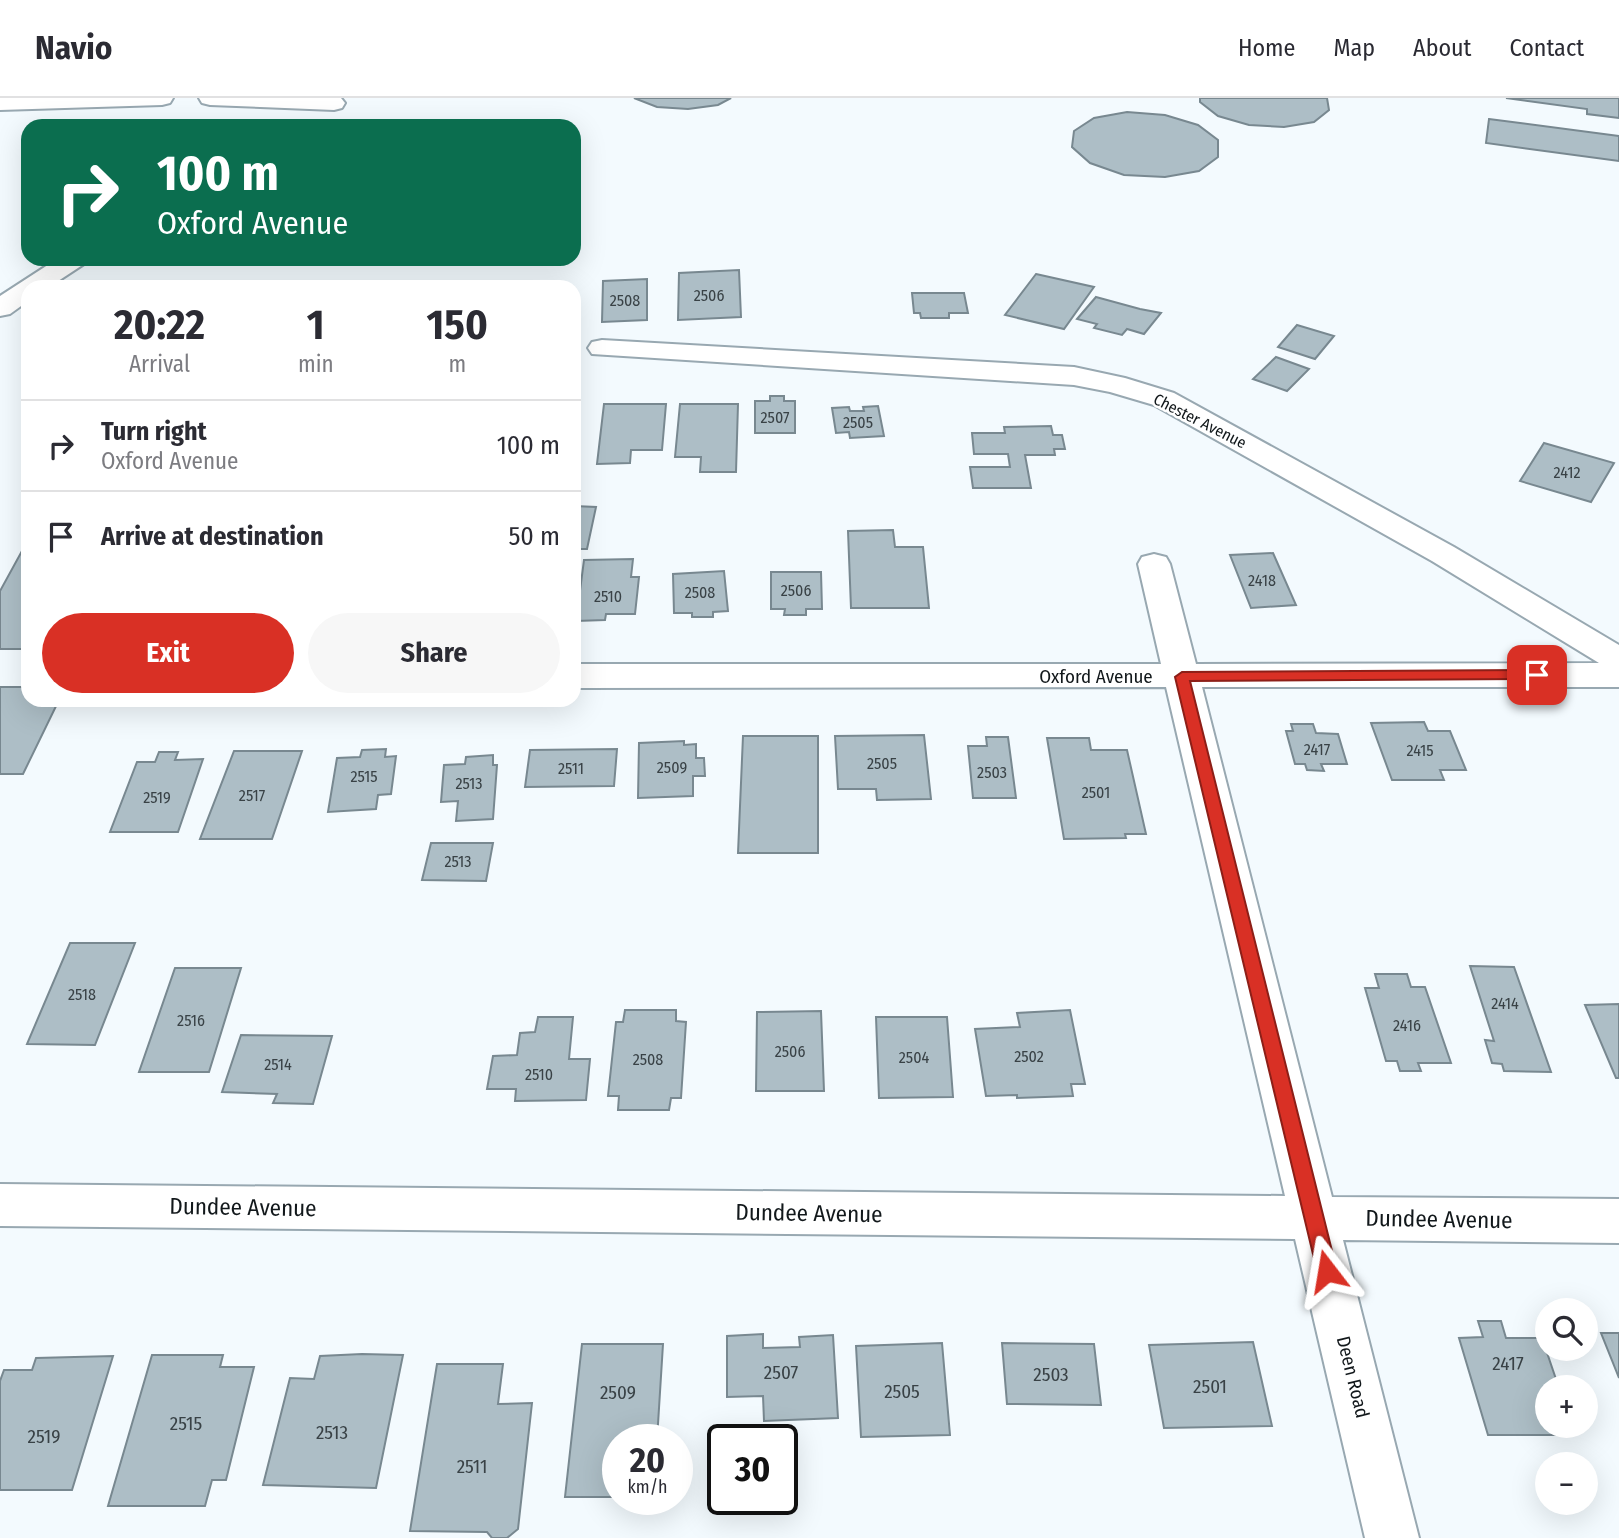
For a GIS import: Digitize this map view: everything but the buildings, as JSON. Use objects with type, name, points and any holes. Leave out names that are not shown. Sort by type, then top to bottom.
[{"type":"street","points":[[0,103],[162,98]]},
{"type":"street","points":[[210,98],[339,100]]},
{"type":"street","points":[[306,119],[339,100]]},
{"type":"street","points":[[42,280],[64,266]]},
{"type":"street","points":[[2,308],[21,294]]},
{"type":"street","name":"Chester Avenue","points":[[602,348],[1074,376],[1115,384],[1164,400],[1443,555],[1619,660]]},
{"type":"street","name":"Deen Road","points":[[1154,564],[1392,1538]]},
{"type":"street","name":"Oxford Avenue","points":[[581,676],[1619,675]]},
{"type":"street","name":"Dundee Avenue","points":[[0,1205],[1619,1221]]},
{"type":"route","points":[[1327,1271],[1182,677],[1537,675]]}]
